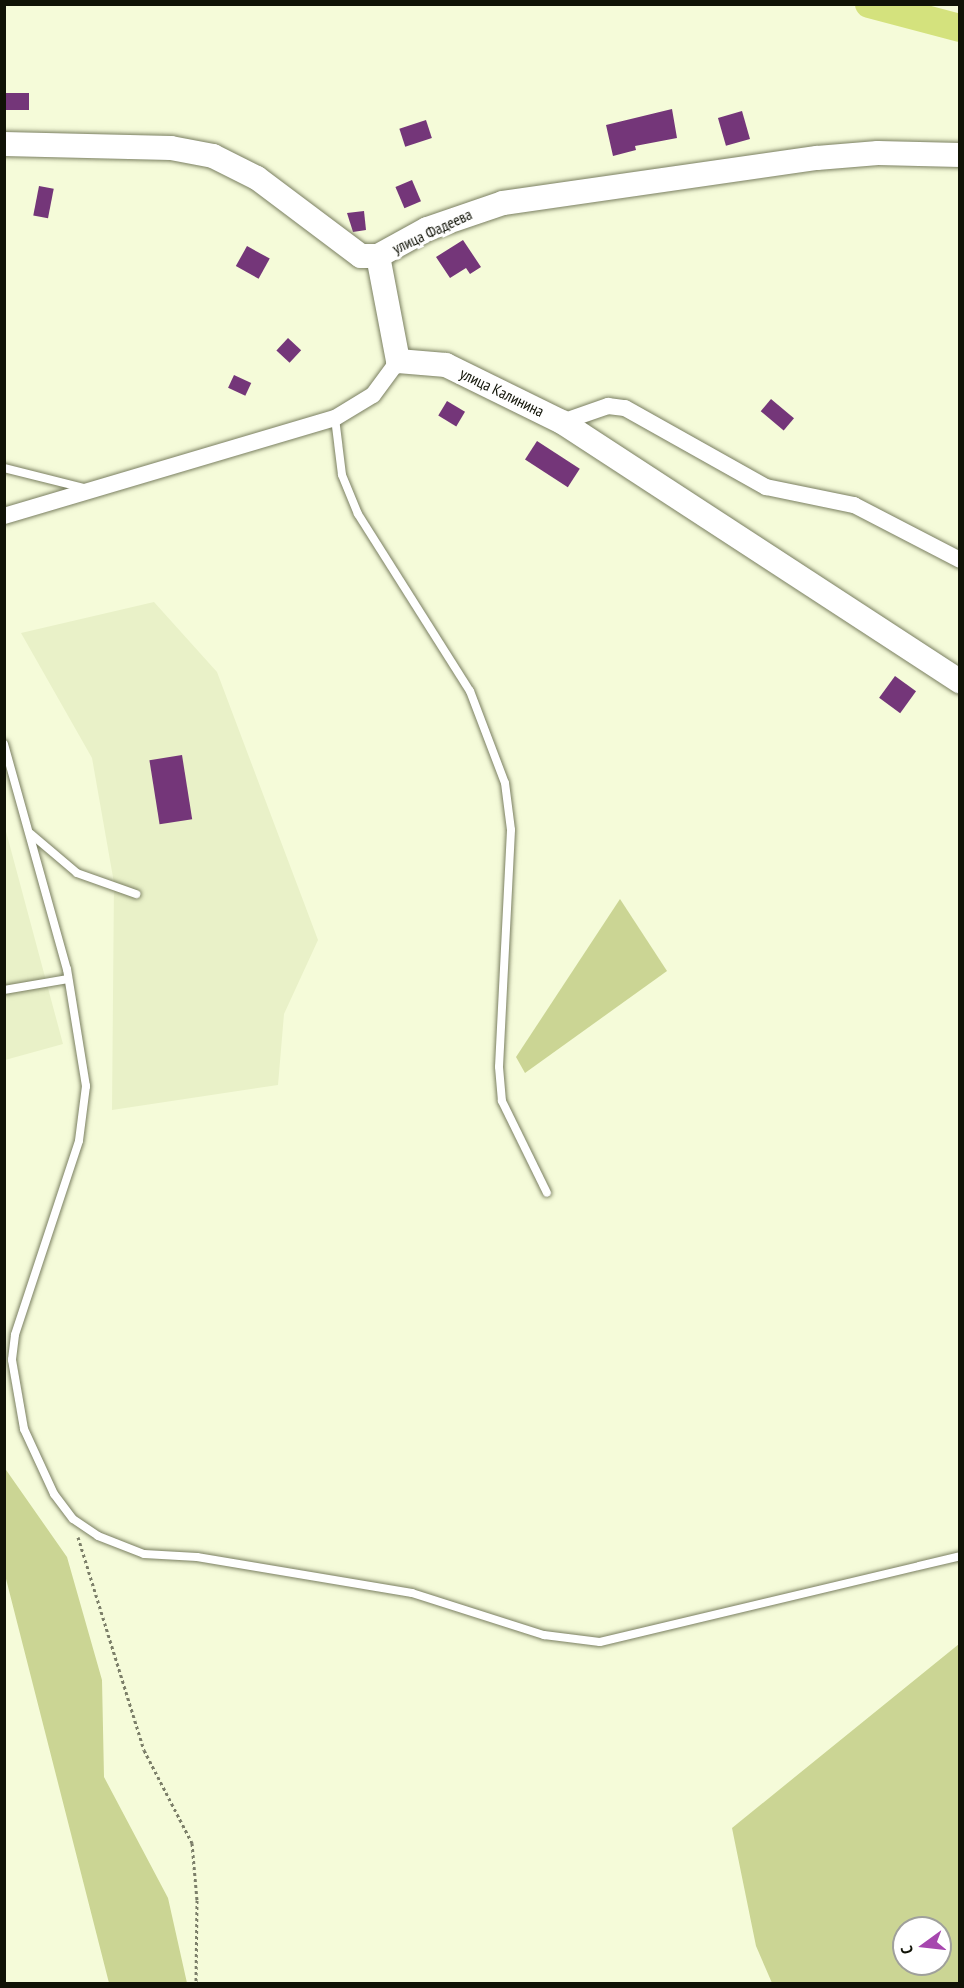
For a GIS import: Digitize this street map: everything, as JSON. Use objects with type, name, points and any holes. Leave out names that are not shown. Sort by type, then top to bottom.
[{"type":"street","name":"улица Фадеева","points":[[4,144],[171,148],[213,156],[256,178],[361,256],[378,256],[427,229],[503,202],[817,158],[878,153],[960,155]]},
{"type":"street","points":[[4,516],[335,418],[373,395],[398,361],[378,256]]},
{"type":"street","name":"улица Калинина","points":[[398,361],[446,365],[562,422],[960,681]]},
{"type":"street","points":[[562,422],[608,406],[625,408],[766,488],[854,505],[960,560]]},
{"type":"lane","points":[[335,418],[342,475],[358,514],[470,691],[505,783],[511,830],[499,1067],[502,1101],[547,1193]]},
{"type":"lane","points":[[4,468],[91,490]]},
{"type":"lane","points":[[4,744],[68,979],[86,1086],[84,1115],[15,1335],[12,1360],[24,1429],[54,1494],[73,1519],[98,1536],[144,1554],[197,1557],[412,1593],[543,1635],[600,1642],[960,1556]]},
{"type":"lane","points":[[30,834],[77,873],[136,894]]},
{"type":"lane","points":[[4,990],[68,979]]},
{"type":"path","points":[[73,1519],[144,1750],[192,1843],[198,1900],[196,1983]]},
{"type":"shaded area","points":[[154,602],[217,672],[318,940],[284,1014],[278,1085],[112,1110],[114,883],[92,758],[21,633]]},
{"type":"shaded area","points":[[4,824],[63,1044],[5,1060],[4,1060]]},
{"type":"shaded area","points":[[620,899],[667,971],[525,1073],[516,1057]]},
{"type":"shaded area","points":[[4,1467],[67,1557],[102,1680],[104,1777],[168,1898],[187,1983],[109,1983],[5,1575]]},
{"type":"shaded area","points":[[959,1644],[959,1983],[772,1983],[756,1946],[732,1828]]},
{"type":"building","points":[[4,93],[29,93],[29,110],[4,110]]},
{"type":"building","points":[[672,109],[677,138],[635,146],[636,150],[613,156],[606,125]]},
{"type":"building","points":[[742,111],[750,139],[726,146],[718,118]]},
{"type":"building","points":[[426,120],[432,138],[405,147],[399,129]]},
{"type":"building","points":[[412,180],[421,201],[404,208],[395,187]]},
{"type":"building","points":[[39,186],[54,189],[48,218],[33,215]]},
{"type":"building","points":[[364,211],[366,230],[353,232],[347,213]]},
{"type":"building","points":[[463,240],[481,267],[470,274],[466,268],[450,278],[436,257]]},
{"type":"building","points":[[247,246],[270,259],[259,279],[236,266]]},
{"type":"building","points":[[288,338],[301,350],[290,363],[276,350]]},
{"type":"building","points":[[234,375],[251,383],[245,396],[228,388]]},
{"type":"building","points":[[771,399],[794,418],[784,431],[761,411]]},
{"type":"building","points":[[447,401],[465,412],[456,426],[438,416]]},
{"type":"building","points":[[537,441],[580,469],[568,487],[525,459]]},
{"type":"building","points":[[895,676],[916,691],[900,713],[879,698]]},
{"type":"building","points":[[182,755],[192,819],[160,824],[149,760]]},
{"type":"waterway","points":[[869,4],[960,28]]}]
